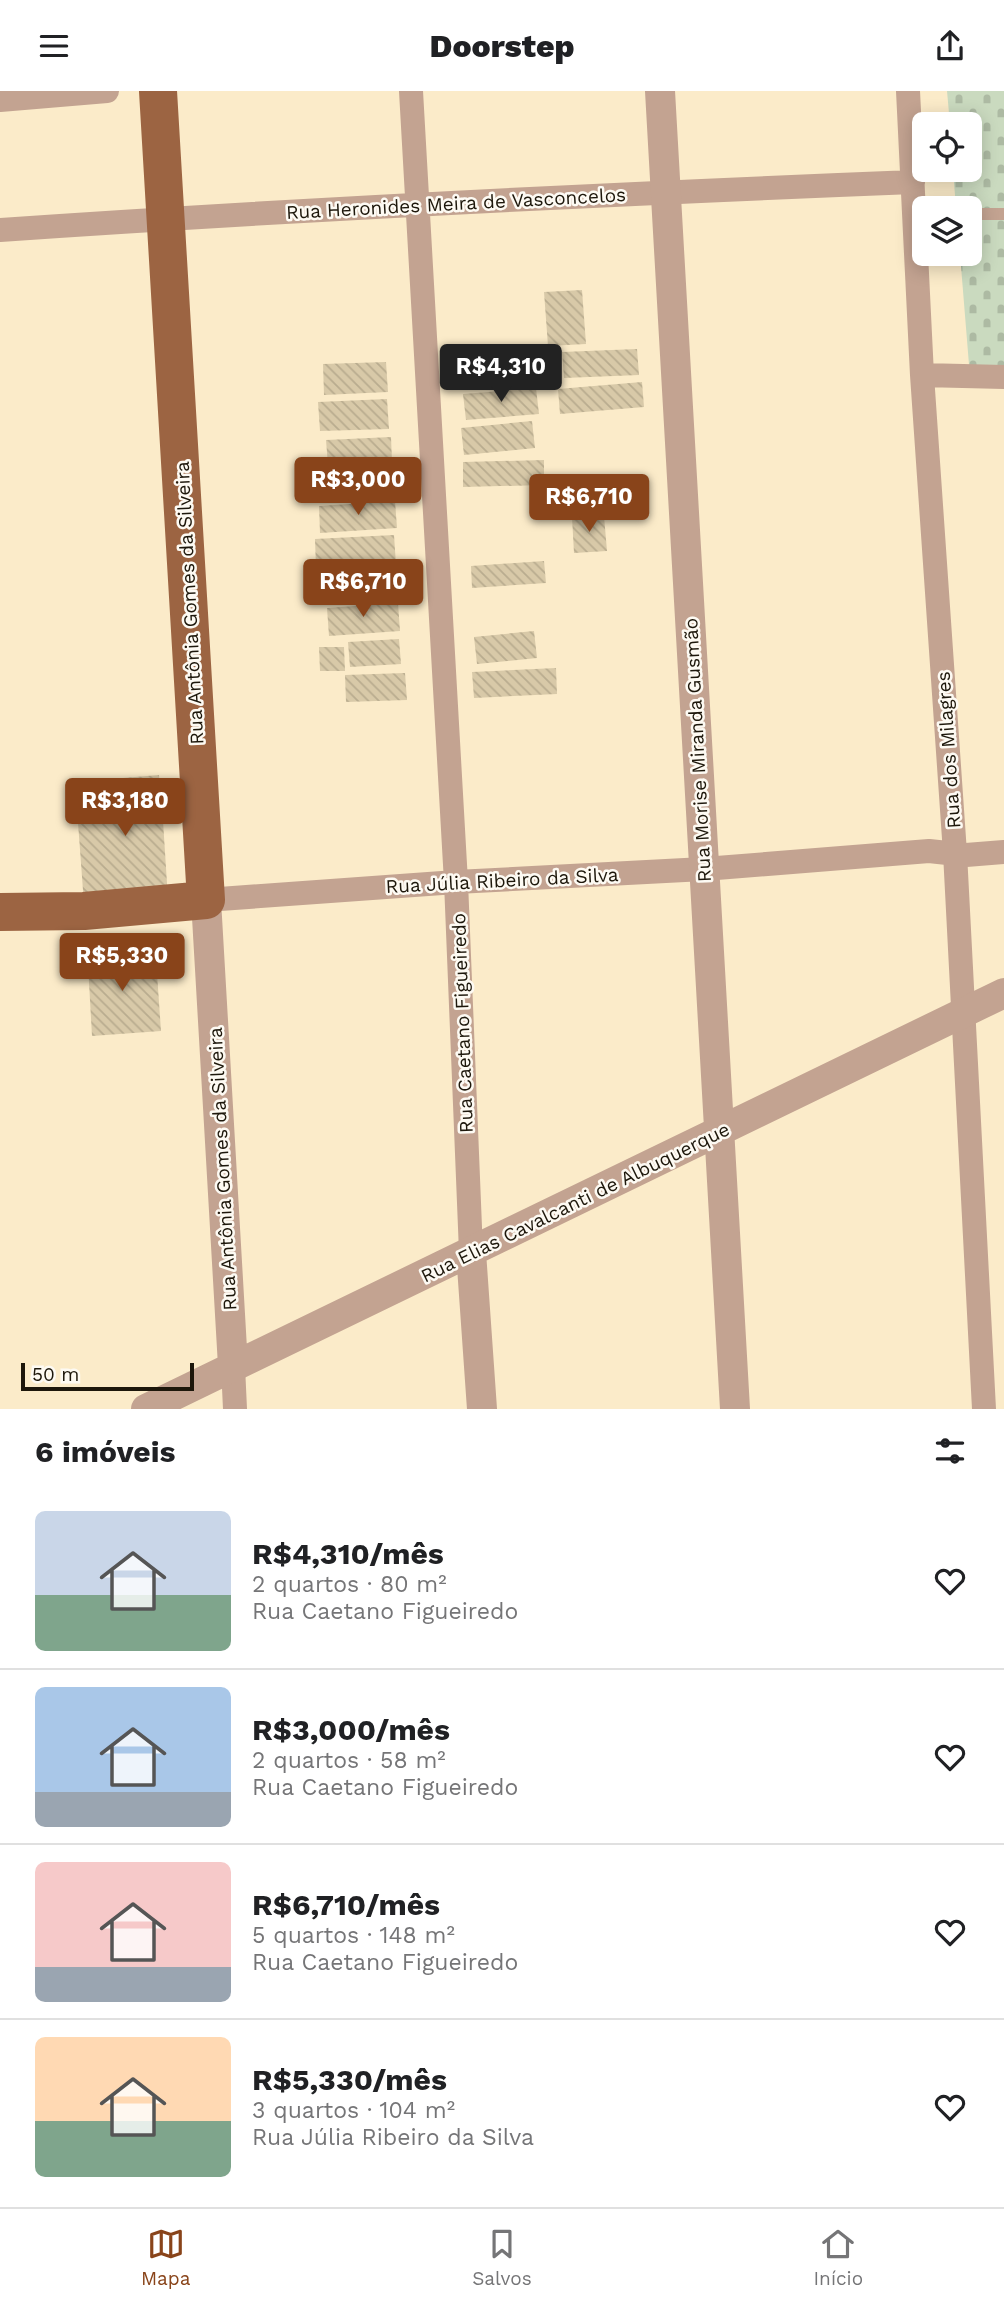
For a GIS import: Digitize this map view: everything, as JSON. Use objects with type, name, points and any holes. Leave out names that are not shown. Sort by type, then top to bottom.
[{"type":"main road","name":"Rua Antônia Gomes da Silveira","points":[[158,91],[206,900]]},
{"type":"main road","name":"Rua Júlia Ribeiro da Silva","points":[[0,912],[84,911],[206,900]]},
{"type":"street","points":[[0,100],[107,91]]},
{"type":"street","name":"Rua Caetano Figueiredo","points":[[411,91],[456,882],[471,1252],[482,1409]]},
{"type":"street","name":"Rua Morise Miranda Gusmão","points":[[660,91],[734,1409]]},
{"type":"street","name":"Rua dos Milagres","points":[[908,91],[912,163]]},
{"type":"street","name":"Rua Heronides Meira de Vasconcelos","points":[[0,230],[166,218],[912,181]]},
{"type":"street","name":"Rua dos Milagres","points":[[920,266],[922,375],[955,853],[984,1409]]},
{"type":"street","points":[[922,375],[1004,377]]},
{"type":"street","name":"Rua Júlia Ribeiro da Silva","points":[[206,900],[456,882],[704,869],[929,851],[979,855],[1004,852]]},
{"type":"street","name":"Rua Antônia Gomes da Silveira","points":[[206,900],[235,1409]]},
{"type":"street","name":"Rua Elias Cavalcanti de Albuquerque","points":[[146,1409],[1004,993]]},
{"type":"lane","points":[[982,214],[1004,214]]},
{"type":"green space","points":[[947,91],[1004,91],[1004,376],[970,377],[961,266],[982,266],[982,196],[955,196],[954,182],[982,182],[982,112],[949,112]]},
{"type":"building","points":[[582,290],[586,344],[548,346],[544,292]]},
{"type":"building","points":[[637,349],[639,375],[564,378],[562,352]]},
{"type":"building","points":[[513,354],[514,382],[460,384],[459,356]]},
{"type":"building","points":[[386,362],[388,392],[324,395],[323,364]]},
{"type":"building","points":[[642,382],[644,407],[560,414],[558,389]]},
{"type":"building","points":[[536,388],[539,414],[466,420],[463,394]]},
{"type":"building","points":[[387,399],[389,429],[320,431],[318,402]]},
{"type":"building","points":[[532,421],[535,448],[464,455],[461,428]]},
{"type":"building","points":[[391,437],[392,462],[328,465],[326,440]]},
{"type":"building","points":[[544,460],[544,485],[463,487],[463,462]]},
{"type":"building","points":[[389,467],[391,494],[320,498],[318,472]]},
{"type":"building","points":[[395,501],[397,528],[320,533],[319,506]]},
{"type":"building","points":[[604,516],[607,551],[574,553],[572,517]]},
{"type":"building","points":[[394,535],[396,565],[316,568],[315,539]]},
{"type":"building","points":[[544,561],[546,583],[472,588],[471,566]]},
{"type":"building","points":[[395,569],[397,599],[321,603],[320,573]]},
{"type":"building","points":[[398,603],[400,631],[329,636],[327,608]]},
{"type":"building","points":[[534,631],[537,658],[477,664],[474,637]]},
{"type":"building","points":[[399,639],[401,664],[350,667],[348,642]]},
{"type":"building","points":[[319,647],[344,647],[345,671],[320,671]]},
{"type":"building","points":[[556,668],[557,694],[474,698],[472,672]]},
{"type":"building","points":[[405,673],[407,700],[346,702],[345,675]]},
{"type":"building","points":[[159,775],[161,802],[191,800],[192,819],[163,821],[168,899],[84,904],[75,782]]},
{"type":"building","points":[[123,945],[124,966],[138,966],[137,961],[156,959],[161,1031],[92,1036],[87,947]]}]
